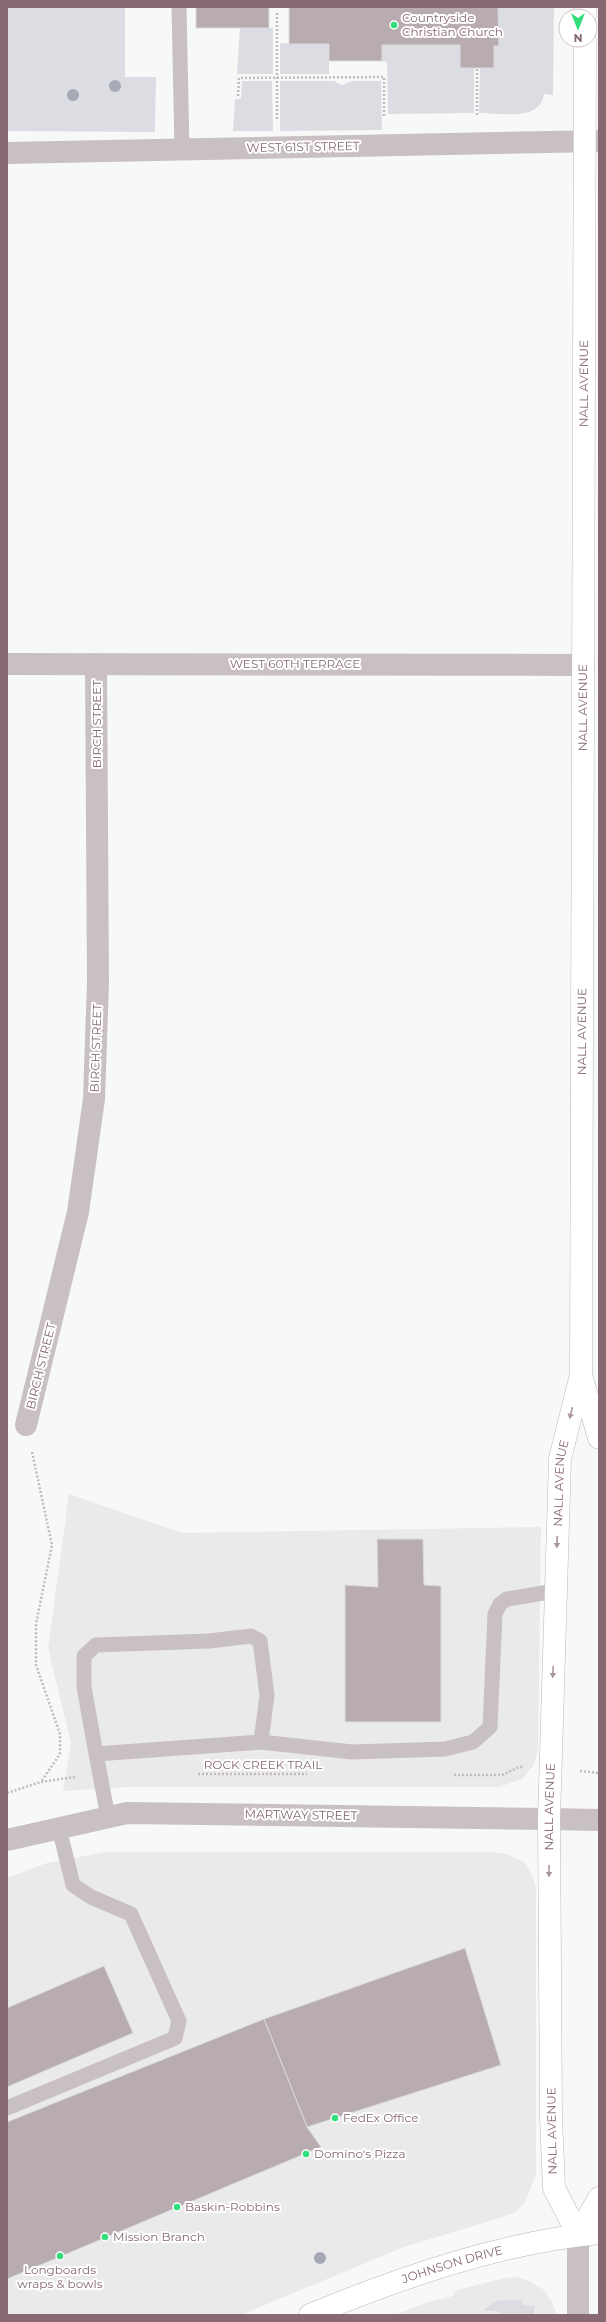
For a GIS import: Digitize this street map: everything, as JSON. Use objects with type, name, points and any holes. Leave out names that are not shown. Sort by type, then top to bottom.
[{"type":"main road","name":"NALL AVENUE","points":[[586,48],[592,141],[584,665],[581,1375],[560,1459],[549,1819],[551,2118],[554,2188],[589,2234]]},
{"type":"main road","name":"NALL AVENUE","points":[[581,1375],[599,1438]]},
{"type":"main road","name":"NALL AVENUE","points":[[589,2234],[599,2198]]},
{"type":"main road","name":"JOHNSON DRIVE","points":[[310,2315],[402,2280],[478,2255],[589,2234]]},
{"type":"street","name":"WEST 61ST STREET","points":[[7,153],[592,141]]},
{"type":"street","name":"WEST 60TH TERRACE","points":[[7,664],[584,665]]},
{"type":"street","name":"BIRCH STREET","points":[[26,1425],[78,1212],[94,1099],[98,982],[96,664]]},
{"type":"street","name":"MARTWAY STREET","points":[[7,1840],[127,1813],[599,1820]]},
{"type":"street","name":"NALL AVENUE","points":[[578,2315],[589,2234]]},
{"type":"lane","points":[[179,7],[182,150]]},
{"type":"lane","points":[[96,1754],[261,1742],[352,1752],[445,1749],[474,1742],[490,1727],[495,1614],[500,1604],[507,1599],[555,1592]]},
{"type":"lane","points":[[108,1817],[84,1686],[84,1656],[96,1645],[209,1642],[251,1636],[260,1642],[267,1695],[261,1742]]},
{"type":"lane","points":[[7,2108],[175,2038],[179,2021],[131,1914],[91,1897],[73,1885],[59,1828]]},
{"type":"path","points":[[277,11],[277,125]]},
{"type":"path","points":[[476,118],[477,68]]},
{"type":"path","points":[[238,96],[239,78],[384,77],[384,119]]},
{"type":"path","points":[[26,1425],[52,1545],[36,1624],[36,1665],[60,1734],[60,1754],[41,1782]]},
{"type":"path","points":[[447,1775],[502,1775],[519,1767]]},
{"type":"path","points":[[7,1793],[41,1782],[100,1774]]},
{"type":"path","name":"ROCK CREEK TRAIL","points":[[195,1774],[313,1774]]},
{"type":"shaded area","points":[[7,7],[125,7],[125,77],[156,77],[155,132],[7,131]]},
{"type":"shaded area","points":[[498,7],[554,7],[553,95],[544,94],[541,103],[536,109],[528,112],[518,114],[479,113],[480,68],[494,46],[499,46]]},
{"type":"shaded area","points":[[240,28],[273,28],[273,74],[237,74]]},
{"type":"shaded area","points":[[280,43],[329,44],[329,74],[280,74]]},
{"type":"shaded area","points":[[382,45],[460,45],[460,67],[474,68],[474,113],[388,114],[387,62],[382,61]]},
{"type":"shaded area","points":[[242,81],[272,81],[273,131],[233,131],[235,99],[241,99]]},
{"type":"shaded area","points":[[280,81],[334,81],[342,85],[352,81],[381,81],[382,130],[280,131]]},
{"type":"shaded area","points":[[69,1494],[182,1533],[541,1527],[538,1749],[534,1765],[522,1779],[499,1787],[129,1787],[63,1791],[71,1743],[48,1648]]},
{"type":"shaded area","points":[[106,1852],[493,1852],[507,1854],[524,1862],[529,1869],[536,1887],[536,2175],[524,2204],[515,2212],[503,2217],[404,2247],[241,2315],[7,2315],[7,1878],[47,1863]]},
{"type":"shaded area","points":[[516,2277],[527,2280],[543,2289],[552,2302],[557,2315],[395,2315],[425,2303],[453,2296],[454,2291],[504,2278]]},
{"type":"shaded area","points":[[522,2300],[522,2305],[534,2306],[534,2315],[503,2315],[496,2311],[483,2311],[495,2301]]},
{"type":"building","points":[[196,7],[269,7],[269,28],[196,28]]},
{"type":"building","name":"Countryside Christian Church","points":[[289,7],[498,7],[499,46],[494,46],[494,68],[460,68],[460,45],[382,45],[382,61],[329,61],[329,44],[289,44]]},
{"type":"building","points":[[377,1539],[423,1539],[424,1585],[441,1586],[441,1722],[345,1722],[345,1585],[378,1587]]},
{"type":"building","points":[[465,1948],[501,2065],[307,2127],[264,2019]]},
{"type":"building","points":[[104,1966],[133,2033],[7,2087],[7,2008]]},
{"type":"building","points":[[264,2019],[307,2127],[321,2147],[7,2279],[7,2122]]},
{"type":"place","name":"Countryside Christian Church","points":[[394,25]]},
{"type":"place","name":"FedEx Office","points":[[335,2118]]},
{"type":"place","name":"Domino's Pizza","points":[[306,2154]]},
{"type":"place","name":"Baskin-Robbins","points":[[177,2207]]},
{"type":"place","name":"Mission Branch","points":[[105,2237]]},
{"type":"place","name":"Longboards wraps & bowls","points":[[60,2256]]}]
